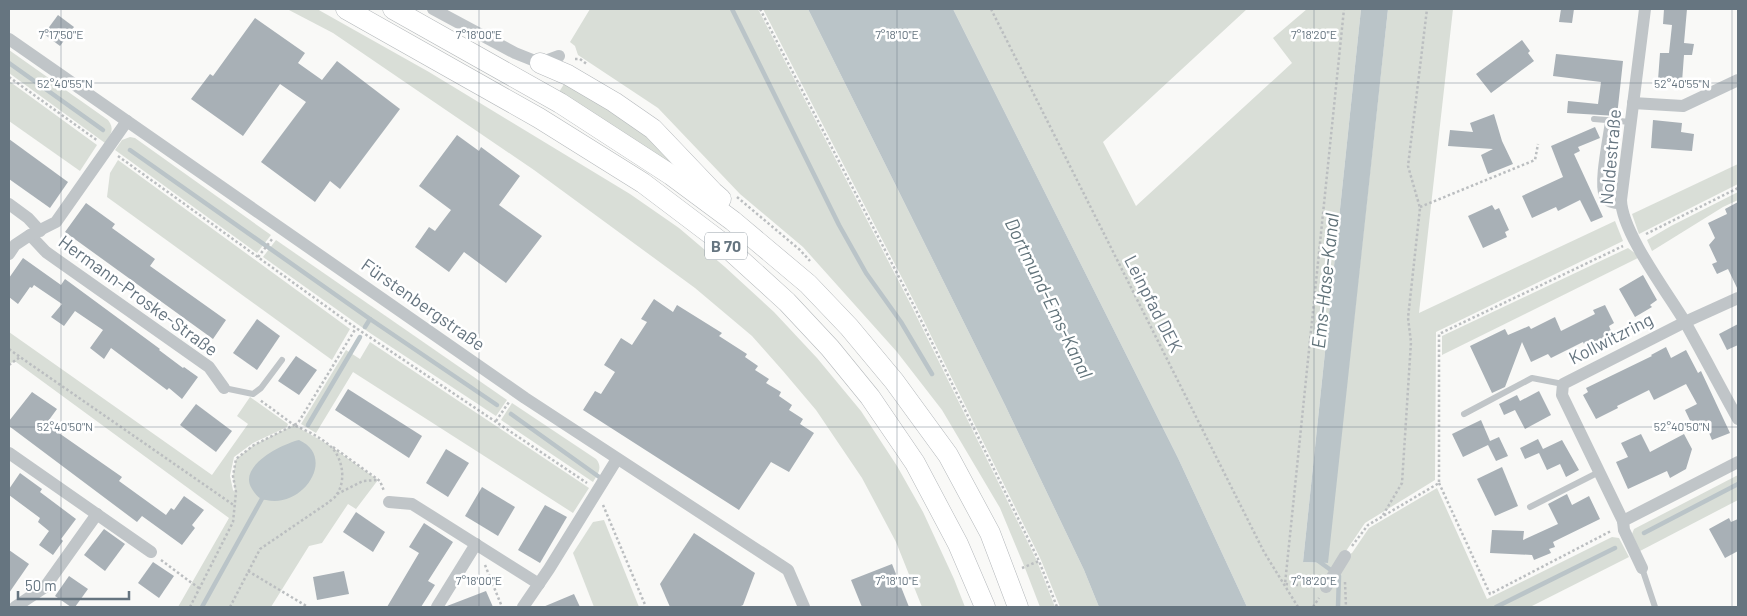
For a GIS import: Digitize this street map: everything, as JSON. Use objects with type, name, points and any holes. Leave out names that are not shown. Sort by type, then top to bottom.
[{"type":"highway","name":"B 70","points":[[346,9],[539,118],[643,183],[721,242],[787,302],[830,348],[870,397],[915,464],[958,544],[985,607]]},
{"type":"highway","name":"B 70","points":[[393,9],[560,104],[671,175],[778,257],[849,327],[894,381],[948,455],[990,533],[1018,607]]},
{"type":"highway","points":[[540,63],[568,75],[614,102],[653,129],[713,192],[802,266],[831,308]]},
{"type":"street","points":[[433,9],[515,53],[540,63],[559,56]]},
{"type":"street","name":"Noldestraße","points":[[1645,9],[1622,206],[1624,217],[1634,240],[1685,322]]},
{"type":"street","name":"Fürstenbergstraße","points":[[9,39],[516,392],[788,570],[804,607]]},
{"type":"street","points":[[1633,103],[1683,106],[1738,80]]},
{"type":"street","name":"Hermann-Proske-Straße","points":[[9,254],[15,246],[56,222],[127,120]]},
{"type":"street","name":"Hermann-Proske-Straße","points":[[9,204],[28,218],[46,252],[209,367],[224,388]]},
{"type":"street","name":"Kollwitzring","points":[[1642,568],[1600,471],[1562,395],[1563,384],[1685,322],[1738,298]]},
{"type":"street","points":[[1685,322],[1738,419]]},
{"type":"street","points":[[9,453],[151,552]]},
{"type":"street","points":[[523,607],[617,459]]},
{"type":"street","points":[[1623,521],[1738,462]]},
{"type":"street","points":[[389,502],[412,504],[539,584]]},
{"type":"street","points":[[15,607],[31,602],[45,587],[97,514]]},
{"type":"street","points":[[437,607],[480,546]]},
{"type":"street","points":[[1326,587],[1345,556]]},
{"type":"lane","points":[[1594,119],[1631,122]]},
{"type":"lane","points":[[1608,121],[1600,187],[1602,198],[1608,204],[1622,206]]},
{"type":"lane","points":[[224,388],[253,394],[261,388],[282,360]]},
{"type":"lane","points":[[1464,414],[1532,378],[1563,384]]},
{"type":"lane","points":[[1530,507],[1600,471]]},
{"type":"lane","points":[[1642,568],[1655,607]]},
{"type":"path","points":[[760,9],[914,306],[1039,561],[1057,607]]},
{"type":"path","name":"Leinpfad DEK","points":[[991,9],[1264,552],[1298,607]]},
{"type":"path","points":[[1326,587],[1285,584],[1344,9]]},
{"type":"path","points":[[1382,516],[1402,483],[1411,342],[1408,318],[1420,208],[1408,166],[1427,9]]},
{"type":"path","points":[[9,77],[356,328],[597,490],[646,607]]},
{"type":"path","points":[[1420,208],[1535,160],[1538,144]]},
{"type":"path","points":[[1623,521],[1610,533],[1490,594],[1439,483],[1439,334],[1738,188]]},
{"type":"path","points":[[259,256],[273,238]]},
{"type":"path","points":[[190,607],[233,522],[236,492],[232,476],[236,459],[254,445],[298,423],[356,328]]},
{"type":"path","points":[[9,349],[235,506]]},
{"type":"path","points":[[9,365],[20,356]]},
{"type":"path","points":[[496,421],[516,392]]},
{"type":"path","points":[[253,394],[294,425],[329,445],[378,480],[389,502]]},
{"type":"path","points":[[329,445],[342,467],[342,479],[338,494]]},
{"type":"path","points":[[230,607],[260,549],[338,494],[363,481],[378,480]]},
{"type":"path","points":[[1345,556],[1368,525],[1439,483]]},
{"type":"path","points":[[480,546],[485,568],[502,607]]},
{"type":"path","points":[[151,552],[200,589]]},
{"type":"path","points":[[1021,569],[1039,561]]},
{"type":"path","points":[[248,571],[308,607]]},
{"type":"shaded area","points":[[287,9],[317,9],[429,72],[630,194],[679,228],[725,267],[774,312],[817,358],[861,411],[897,466],[923,512],[965,607],[922,607],[896,542],[862,478],[816,410],[752,336],[695,288],[534,170],[333,33]]},
{"type":"shaded area","points":[[590,9],[758,9],[912,307],[1037,561],[1055,607],[1040,607],[1000,508],[942,410],[897,352],[803,247],[740,194],[658,108],[578,55],[575,46],[570,42]]},
{"type":"shaded area","points":[[763,9],[808,9],[1005,405],[1084,570],[1099,607],[1060,607],[1041,560],[916,305]]},
{"type":"shaded area","points":[[953,9],[1247,9],[1103,142],[1136,206],[1292,63],[1273,38],[1307,9],[1361,9],[1303,562],[1327,563],[1388,9],[1453,9],[1419,313],[1615,221],[1623,241],[1436,332],[1435,480],[1365,523],[1342,557],[1352,553],[1369,528],[1437,488],[1487,599],[1612,537],[1619,538],[1629,557],[1530,607],[1247,607],[1178,458]]},
{"type":"shaded area","points":[[9,50],[108,120],[111,132],[105,143],[9,73]]},
{"type":"shaded area","points":[[9,81],[97,145],[80,171],[9,121]]},
{"type":"shaded area","points":[[566,81],[646,132],[671,159],[669,163],[559,92]]},
{"type":"shaded area","points":[[130,137],[135,138],[271,235],[257,253],[115,150],[122,140]]},
{"type":"shaded area","points":[[118,160],[350,329],[332,360],[107,197],[110,173]]},
{"type":"shaded area","points":[[1738,164],[1738,184],[1639,234],[1632,214]]},
{"type":"shaded area","points":[[1738,192],[1738,200],[1723,207],[1652,251],[1647,240]]},
{"type":"shaded area","points":[[276,240],[507,400],[496,416],[370,333],[263,257]]},
{"type":"shaded area","points":[[1628,248],[1640,257],[1442,355],[1442,336]]},
{"type":"shaded area","points":[[9,332],[212,475],[248,424],[237,416],[250,397],[288,424],[287,427],[253,443],[234,457],[230,476],[235,492],[233,476],[236,459],[254,445],[294,425],[329,445],[378,480],[356,509],[348,504],[322,543],[309,546],[271,607],[178,607],[229,518],[16,362],[9,363]]},
{"type":"shaded area","points":[[370,342],[589,488],[573,513],[353,372],[316,433],[301,424],[346,350],[360,359]]},
{"type":"shaded area","points":[[512,403],[596,459],[599,468],[593,482],[501,420]]},
{"type":"shaded area","points":[[1738,475],[1738,500],[1640,551],[1632,534],[1634,529]]},
{"type":"shaded area","points":[[604,520],[639,607],[594,607],[573,553],[593,522]]},
{"type":"water","name":"Dortmund-Ems-Kanal","points":[[808,9],[953,9],[1178,458],[1247,607],[1099,607],[1084,570],[1005,405]]},
{"type":"water","points":[[1361,9],[1388,9],[1328,563],[1303,562]]},
{"type":"water","points":[[299,440],[310,448],[315,458],[315,469],[311,480],[292,497],[280,501],[260,498],[252,489],[249,480],[256,464],[273,451]]},
{"type":"building","points":[[1561,9],[1574,9],[1572,23],[1559,22]]},
{"type":"building","points":[[1664,9],[1687,9],[1684,43],[1694,44],[1692,55],[1684,55],[1682,82],[1658,80],[1660,53],[1669,53],[1672,25],[1663,24]]},
{"type":"building","points":[[58,15],[74,27],[60,46],[44,34]]},
{"type":"building","points":[[255,18],[305,53],[298,63],[322,80],[337,61],[400,109],[340,189],[330,181],[315,202],[261,162],[306,102],[280,84],[243,136],[191,99],[210,74],[213,76]]},
{"type":"building","points":[[1522,40],[1534,61],[1491,93],[1476,74]]},
{"type":"building","points":[[1556,54],[1623,61],[1617,116],[1567,113],[1568,101],[1598,104],[1601,82],[1553,76]]},
{"type":"building","points":[[1494,114],[1502,141],[1513,164],[1488,174],[1481,155],[1493,149],[1448,146],[1450,130],[1473,132],[1470,123]]},
{"type":"building","points":[[1653,120],[1682,123],[1681,132],[1694,134],[1692,151],[1651,148]]},
{"type":"building","points":[[1595,127],[1600,138],[1578,147],[1580,151],[1574,154],[1603,217],[1591,222],[1580,200],[1558,211],[1556,207],[1532,218],[1522,196],[1563,177],[1551,146]]},
{"type":"building","points":[[457,135],[479,151],[481,147],[520,176],[499,205],[542,236],[506,283],[464,252],[449,272],[415,247],[429,227],[435,231],[451,210],[419,186]]},
{"type":"building","points":[[9,139],[68,182],[50,208],[9,179]]},
{"type":"building","points":[[1738,202],[1738,290],[1728,269],[1717,274],[1712,264],[1717,262],[1709,245],[1715,238],[1708,223],[1727,214],[1725,209]]},
{"type":"building","points":[[86,203],[115,224],[112,228],[155,259],[150,266],[226,320],[213,339],[65,232]]},
{"type":"building","points":[[1492,205],[1495,210],[1499,208],[1509,230],[1505,232],[1507,237],[1483,248],[1468,216]]},
{"type":"building","points":[[23,258],[61,285],[65,279],[183,368],[198,377],[182,399],[111,348],[104,359],[90,348],[103,330],[75,311],[64,326],[51,317],[62,304],[34,285],[32,288],[30,287],[18,304],[9,297],[9,278]]},
{"type":"building","points":[[1643,275],[1657,300],[1650,305],[1652,307],[1635,317],[1619,289]]},
{"type":"building","points":[[654,299],[673,312],[677,305],[722,333],[719,336],[747,354],[745,357],[758,366],[755,370],[769,379],[766,383],[781,392],[779,396],[792,405],[789,410],[803,419],[800,424],[814,433],[789,472],[771,462],[739,510],[583,410],[595,391],[601,394],[615,372],[604,365],[621,338],[632,345],[647,322],[641,319]]},
{"type":"building","points":[[1605,305],[1614,323],[1609,326],[1613,336],[1592,346],[1590,341],[1584,344],[1583,342],[1551,358],[1548,354],[1531,362],[1522,342],[1505,387],[1492,393],[1470,346],[1505,329],[1508,335],[1529,326],[1531,329],[1555,317],[1561,331],[1595,314],[1593,310]]},
{"type":"building","points":[[257,319],[280,336],[257,370],[233,353]]},
{"type":"building","points":[[1738,324],[1738,345],[1727,350],[1719,334]]},
{"type":"building","points":[[1666,347],[1671,358],[1686,350],[1698,373],[1701,371],[1730,433],[1712,440],[1707,428],[1696,433],[1685,410],[1697,404],[1686,384],[1654,400],[1649,390],[1596,419],[1583,395],[1588,392],[1586,388],[1652,356]]},
{"type":"building","points":[[296,356],[317,370],[299,395],[278,381]]},
{"type":"building","points":[[348,389],[422,436],[409,458],[335,410]]},
{"type":"building","points":[[1539,391],[1551,415],[1525,429],[1515,410],[1504,415],[1499,404],[1517,395],[1520,401]]},
{"type":"building","points":[[32,392],[57,409],[46,424],[122,477],[119,481],[166,515],[171,508],[174,510],[184,496],[204,510],[192,525],[195,528],[182,545],[142,516],[137,522],[9,426],[9,421]]},
{"type":"building","points":[[196,404],[232,431],[216,452],[180,425]]},
{"type":"building","points":[[1481,420],[1490,441],[1499,437],[1508,456],[1496,461],[1488,445],[1463,457],[1452,434]]},
{"type":"building","points":[[1641,434],[1650,452],[1684,434],[1692,449],[1686,469],[1670,478],[1667,471],[1628,489],[1616,462],[1628,457],[1621,443]]},
{"type":"building","points":[[1538,439],[1543,449],[1562,440],[1579,470],[1566,477],[1560,464],[1547,470],[1539,453],[1525,459],[1520,448]]},
{"type":"building","points":[[446,449],[469,463],[448,497],[426,483]]},
{"type":"building","points":[[1502,467],[1518,506],[1495,516],[1477,479]]},
{"type":"building","points":[[20,473],[42,489],[40,492],[76,519],[61,539],[63,541],[53,555],[39,545],[49,531],[38,522],[40,518],[9,495],[9,489]]},
{"type":"building","points":[[482,487],[515,507],[498,536],[465,516]]},
{"type":"building","points":[[1567,494],[1572,505],[1589,496],[1600,519],[1553,542],[1555,547],[1549,549],[1551,553],[1534,560],[1532,555],[1490,553],[1492,530],[1524,531],[1523,540],[1558,524],[1548,504]]},
{"type":"building","points":[[545,505],[567,517],[540,563],[518,550]]},
{"type":"building","points":[[356,512],[385,532],[373,552],[343,532]]},
{"type":"building","points":[[1729,518],[1731,522],[1738,519],[1738,551],[1725,558],[1709,529]]},
{"type":"building","points":[[424,523],[453,542],[428,581],[435,585],[421,607],[387,607],[419,553],[409,547]]},
{"type":"building","points":[[104,529],[125,544],[105,571],[84,555]]},
{"type":"building","points":[[694,533],[755,573],[743,605],[739,607],[670,607],[660,584]]},
{"type":"building","points":[[9,550],[29,564],[9,593]]},
{"type":"building","points":[[153,562],[174,576],[159,598],[138,583]]},
{"type":"building","points":[[892,564],[909,607],[862,607],[851,580]]},
{"type":"building","points":[[344,571],[349,594],[317,600],[313,577]]},
{"type":"building","points":[[69,576],[88,589],[75,607],[71,607],[55,596]]},
{"type":"building","points":[[486,591],[493,607],[447,607],[447,606]]},
{"type":"building","points":[[574,594],[580,607],[543,607]]},
{"type":"waterway","points":[[732,9],[839,225],[866,273],[901,322],[932,374]]},
{"type":"waterway","points":[[9,63],[103,130]]},
{"type":"waterway","points":[[130,150],[370,319],[365,327]]},
{"type":"waterway","points":[[370,319],[497,405]]},
{"type":"waterway","points":[[308,425],[360,337]]},
{"type":"waterway","points":[[511,414],[602,479]]},
{"type":"waterway","points":[[1644,533],[1738,484]]},
{"type":"waterway","points":[[202,607],[264,495]]},
{"type":"waterway","points":[[1496,607],[1615,548]]},
{"type":"waterway","points":[[1317,560],[1339,576],[1338,607]]},
{"type":"water label","name":"Ems-Hase-Kanal","points":[[1325,281]]}]
